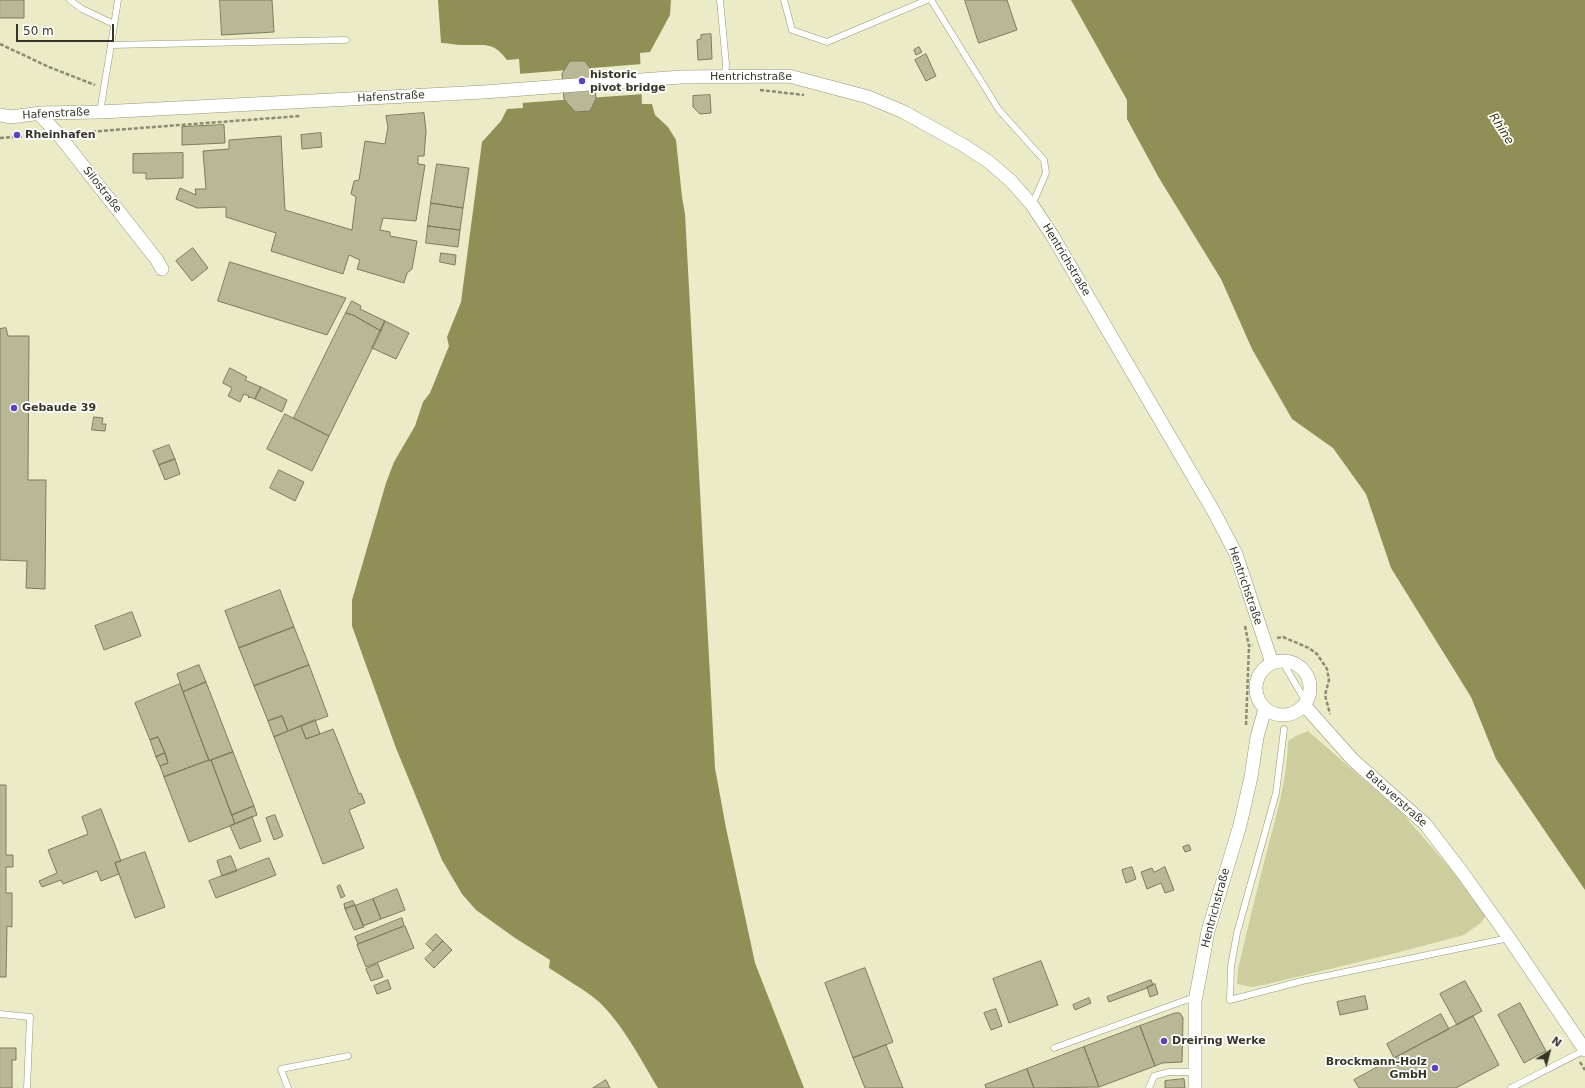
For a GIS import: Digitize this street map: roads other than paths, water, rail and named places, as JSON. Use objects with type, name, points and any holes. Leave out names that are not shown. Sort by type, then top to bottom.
[{"type":"street","name":"Hentrichstraße","points":[[681,77],[789,76],[875,100],[904,112],[963,145],[990,162],[1011,182],[1032,205],[1056,242],[1214,512],[1236,554],[1265,642],[1277,662]]},
{"type":"street","name":"Hafenstraße","points":[[4,118],[40,114],[484,92],[681,77]]},
{"type":"street","name":"Silostraße","points":[[40,114],[58,134],[157,260],[162,269]]},
{"type":"street","points":[[1287,660],[1296,664],[1306,672],[1309,680],[1310,690],[1305,703],[1293,713],[1283,715],[1265,709],[1257,697],[1256,685],[1258,675],[1264,668],[1277,662],[1287,660]]},
{"type":"street","name":"Bataverstraße","points":[[1305,703],[1353,760],[1425,824],[1462,872],[1509,938],[1580,1052]]},
{"type":"street","name":"Hentrichstraße","points":[[1195,1088],[1195,1001],[1208,931],[1240,825],[1251,777],[1257,737],[1265,709]]},
{"type":"lane","points":[[70,0],[82,9],[114,24]]},
{"type":"lane","name":"Hafenstraße","points":[[100,112],[118,0]]},
{"type":"lane","points":[[720,0],[726,64],[725,77]]},
{"type":"lane","points":[[784,0],[792,30],[827,42],[927,0]]},
{"type":"lane","points":[[930,0],[999,110],[1044,160],[1046,173],[1032,205]]},
{"type":"lane","points":[[111,45],[346,40]]},
{"type":"lane","points":[[1284,729],[1276,793],[1237,933],[1231,966],[1230,1000],[1302,981],[1509,938]]},
{"type":"lane","points":[[1054,1048],[1189,999],[1195,1001]]},
{"type":"lane","points":[[0,1014],[30,1017],[27,1088]]},
{"type":"lane","points":[[1511,1088],[1580,1052]]},
{"type":"lane","points":[[288,1088],[281,1069],[348,1056]]},
{"type":"lane","points":[[1149,1088],[1154,1076],[1169,1072],[1195,1072]]},
{"type":"water","points":[[438,0],[671,0],[670,15],[650,52],[640,53],[642,104],[652,104],[655,115],[668,127],[676,140],[685,214],[715,768],[726,828],[755,963],[804,1088],[658,1088],[623,1031],[598,1001],[581,988],[549,968],[550,960],[515,938],[476,910],[462,894],[442,860],[396,748],[352,626],[352,600],[386,483],[394,462],[415,426],[423,402],[430,393],[449,346],[447,337],[461,302],[482,142],[501,121],[507,109],[523,108],[519,59],[507,60],[497,49],[487,45],[441,43]]},
{"type":"water","name":"Rhine","points":[[1071,0],[1585,0],[1585,890],[1496,759],[1471,697],[1391,568],[1366,494],[1333,448],[1292,419],[1252,349],[1221,279],[1159,178],[1127,119],[1127,100]]},
{"type":"place","name":"historic pivot bridge","points":[[582,81]]},
{"type":"place","name":"Rheinhafen","points":[[17,135]]},
{"type":"place","name":"Gebaude 39","points":[[14,408]]},
{"type":"place","name":"Dreiring Werke","points":[[1164,1041]]},
{"type":"place","name":"Brockmann-Holz GmbH","points":[[1435,1068]]}]
